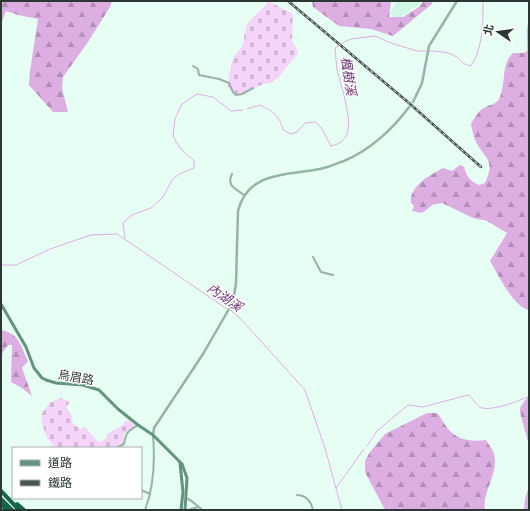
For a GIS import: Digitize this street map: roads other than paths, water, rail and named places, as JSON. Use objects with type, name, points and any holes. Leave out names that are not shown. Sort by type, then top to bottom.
[{"type":"highway","points":[[1,491],[24,510]]},
{"type":"highway","points":[[10,498],[19,510]]},
{"type":"highway","points":[[1,499],[12,510]]},
{"type":"highway","points":[[1,504],[7,510]]},
{"type":"main road","name":"烏眉路","points":[[1,304],[22,339],[38,374],[46,380],[56,383],[82,385],[99,390],[118,409],[153,435],[180,462]]},
{"type":"main road","points":[[180,462],[184,468],[187,478],[186,498],[188,510]]},
{"type":"main road","points":[[180,462],[183,492],[181,510]]},
{"type":"street","points":[[413,102],[422,83],[429,46],[457,1]]},
{"type":"street","points":[[193,66],[198,69],[199,75],[219,79],[228,83],[236,95],[242,94],[253,88]]},
{"type":"street","points":[[145,510],[150,494],[152,480],[154,428],[203,354],[233,302],[236,284],[237,219],[239,204],[244,195],[254,185],[267,178],[324,168],[355,156],[380,139],[400,119],[409,107]]},
{"type":"street","points":[[232,174],[229,179],[232,187],[244,195]]},
{"type":"street","points":[[314,257],[321,272],[333,275]]},
{"type":"street","points":[[118,447],[124,444],[127,432],[138,425]]},
{"type":"street","points":[[142,490],[150,494]]},
{"type":"street","points":[[297,495],[300,495],[308,500],[313,510]]},
{"type":"street","points":[[186,498],[192,500],[203,510]]},
{"type":"street","points":[[188,510],[198,507]]},
{"type":"waterway","name":"楓樹溪","points":[[429,51],[450,54],[458,57],[463,63],[471,66],[480,43],[483,1]]},
{"type":"waterway","name":"楓樹溪","points":[[247,109],[260,105],[269,110],[280,120],[283,130],[291,134],[297,132],[305,123],[315,122],[321,127],[331,146],[340,143],[344,139],[349,124],[345,100],[337,70],[335,48],[351,39],[375,36],[391,43],[417,51],[426,51]]},
{"type":"waterway","name":"楓樹溪","points":[[125,238],[123,223],[132,215],[151,208],[163,197],[172,180],[179,174],[194,168],[194,161],[180,148],[173,136],[175,119],[182,104],[197,94],[213,97],[231,111],[243,110]]},
{"type":"waterway","name":"內湖溪","points":[[1,265],[16,265],[50,249],[91,235],[117,234],[227,309]]},
{"type":"waterway","name":"內湖溪","points":[[230,310],[239,317],[305,390],[325,448],[342,510]]},
{"type":"waterway","points":[[367,446],[377,431],[408,405],[423,407],[468,395],[480,407],[487,409],[506,405],[529,396]]},
{"type":"waterway","points":[[336,488],[364,449]]},
{"type":"railway","points":[[288,1],[409,103],[481,167]]}]
